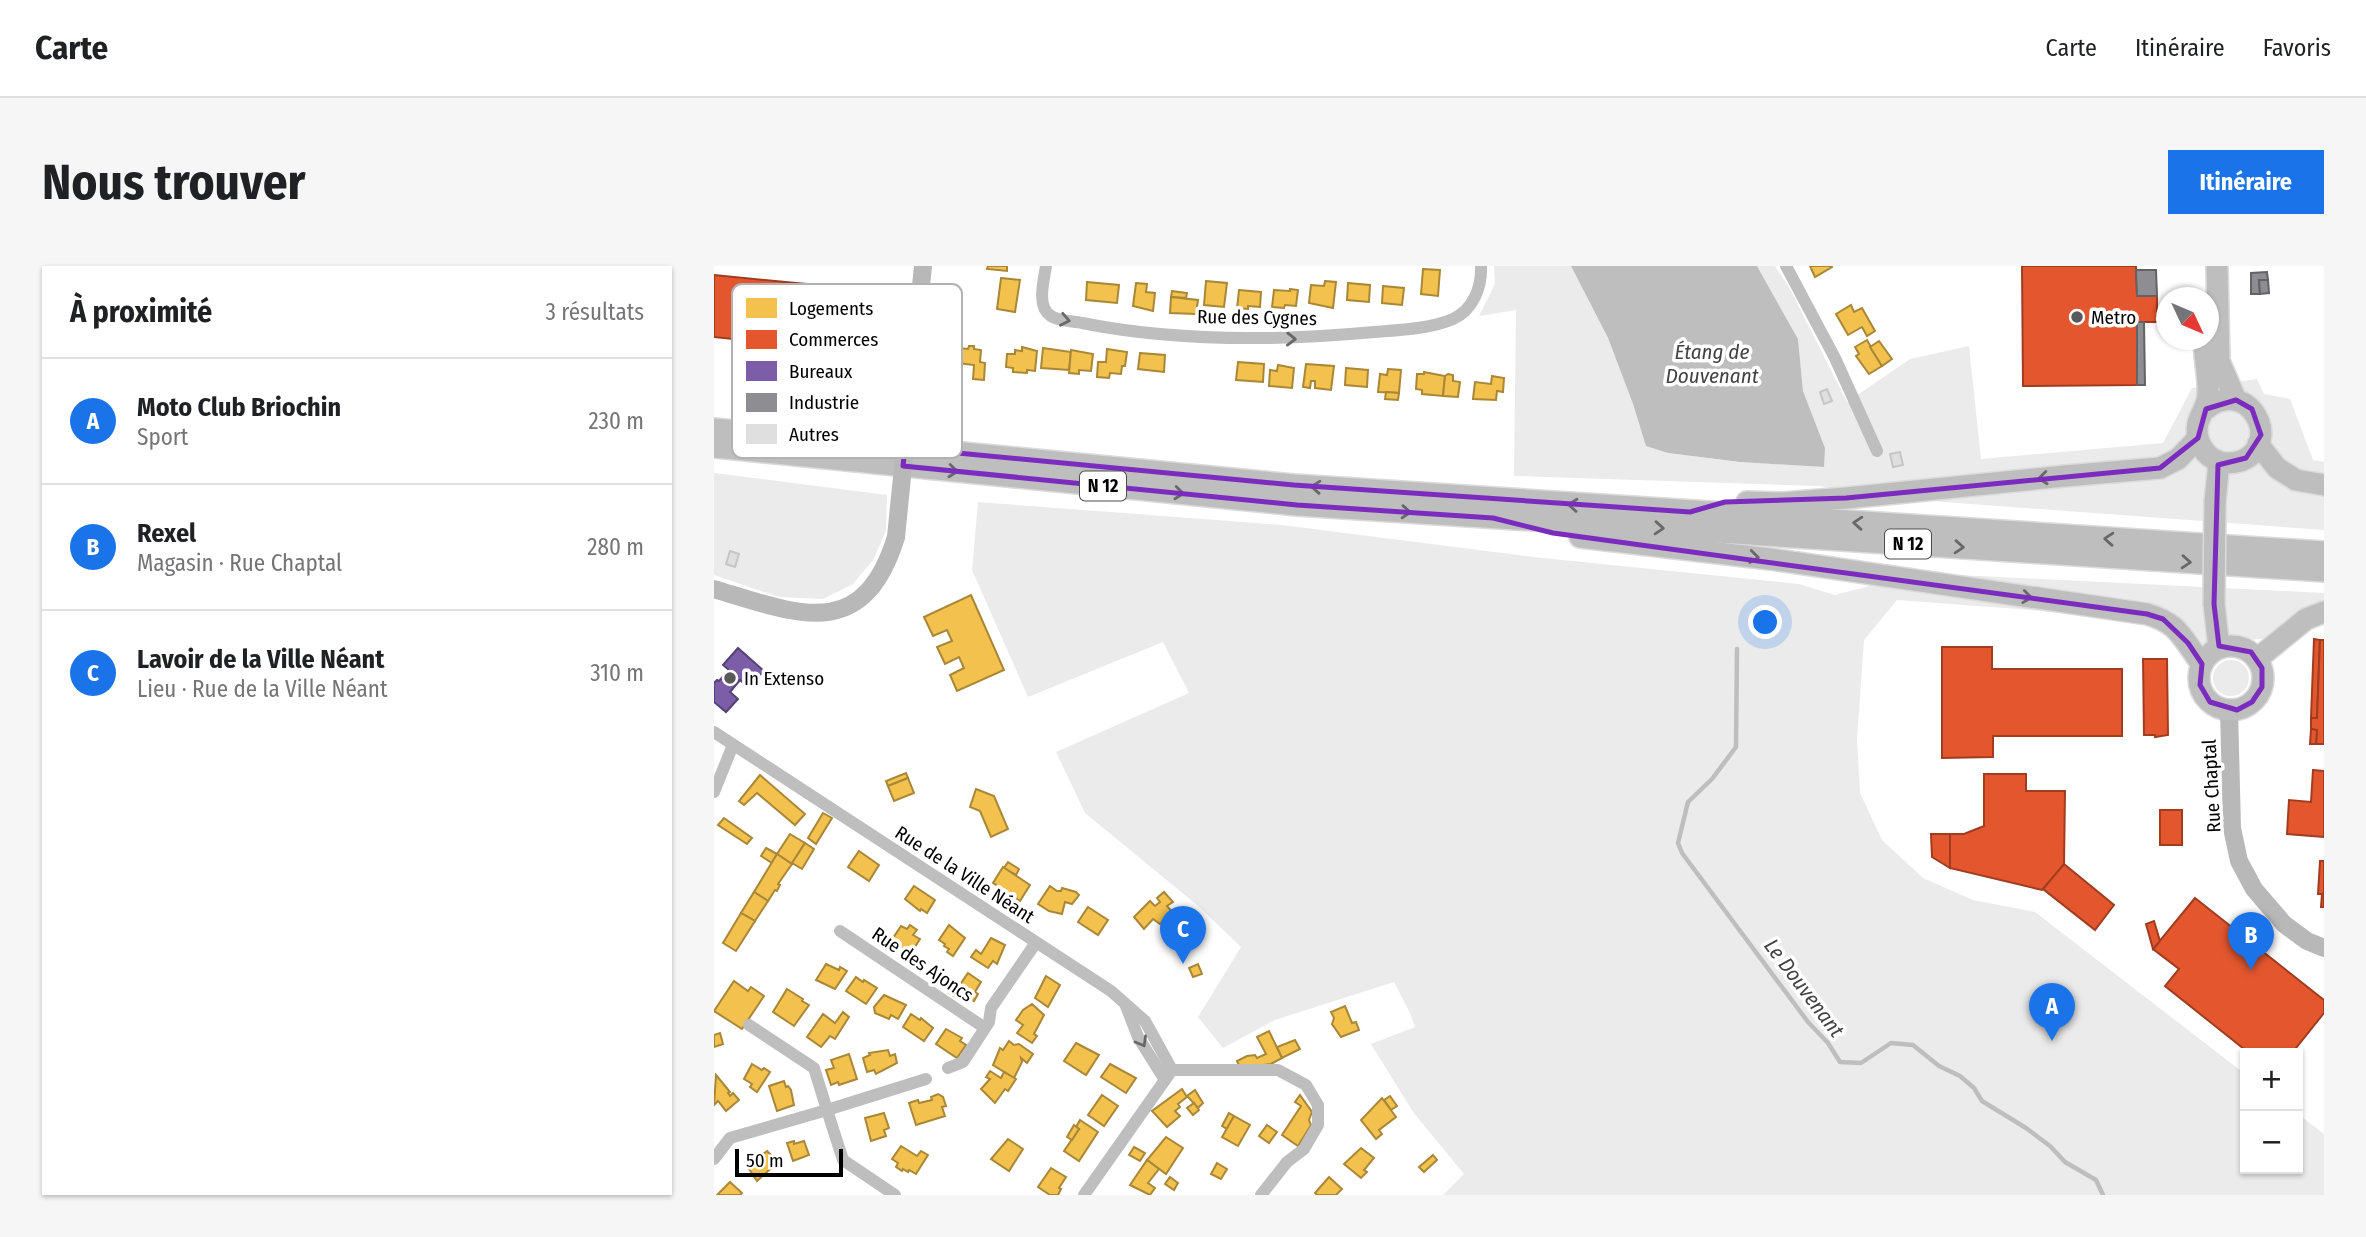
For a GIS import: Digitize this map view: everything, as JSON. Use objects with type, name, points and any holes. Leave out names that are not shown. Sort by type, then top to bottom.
[{"type":"main road","points":[[921,284],[923,266]]},
{"type":"main road","points":[[2203,266],[2203,287]]},
{"type":"main road","points":[[2217,266],[2219,361],[2236,400]]},
{"type":"main road","points":[[2204,350],[2208,393],[2206,409],[2198,423],[2198,438],[2209,456],[2219,462],[2228,463],[2246,458],[2258,444],[2261,435],[2258,417],[2252,409],[2236,400],[2220,401],[2206,409]]},
{"type":"main road","name":"N 12","points":[[714,429],[732,431]]},
{"type":"main road","name":"N 12","points":[[1690,512],[1725,502],[1783,503],[2161,468],[2178,459],[2198,438]]},
{"type":"main road","points":[[2258,444],[2277,468],[2296,480],[2324,485]]},
{"type":"main road","name":"N 12","points":[[714,447],[732,449]]},
{"type":"main road","name":"N 12","points":[[962,453],[1294,485],[2324,552]]},
{"type":"main road","name":"N 12","points":[[825,458],[1297,505],[2324,571]]},
{"type":"main road","points":[[714,589],[789,612],[831,613],[856,602],[873,586],[888,565],[896,537],[904,458]]},
{"type":"main road","points":[[2219,462],[2215,502],[2214,604],[2219,649]]},
{"type":"main road","points":[[1493,518],[1553,533],[1770,559],[2147,614],[2164,619],[2176,628],[2202,664]]},
{"type":"main road","points":[[2257,659],[2306,619],[2324,612]]},
{"type":"main road","points":[[2227,646],[2244,648],[2257,659],[2264,677],[2258,696],[2245,707],[2229,710],[2210,702],[2203,694],[2200,685],[2202,664],[2219,649],[2227,646]]},
{"type":"main road","name":"Rue Chaptal","points":[[2229,710],[2232,828],[2239,861],[2254,890],[2284,924],[2307,942],[2324,948]]},
{"type":"street","name":"Rue des Cygnes","points":[[1046,266],[1044,309],[1051,317],[1116,330],[1214,337],[1304,339],[1408,329],[1451,320],[1472,303],[1482,280],[1481,266]]},
{"type":"street","points":[[1786,266],[1835,358],[1877,451]]},
{"type":"street","name":"Rue de la Ville Néant","points":[[714,732],[1111,991],[1124,1002],[1138,1037],[1168,1075]]},
{"type":"street","points":[[714,792],[733,744]]},
{"type":"street","name":"Rue des Ajoncs","points":[[839,931],[985,1028]]},
{"type":"street","points":[[948,1068],[963,1062],[989,1022],[991,1008],[1035,943]]},
{"type":"street","points":[[749,1025],[814,1068],[842,1160],[895,1195]]},
{"type":"street","points":[[1084,1195],[1168,1075],[1278,1070],[1306,1086],[1318,1105],[1318,1125],[1304,1149],[1287,1162],[1261,1195]]},
{"type":"street","points":[[714,1159],[730,1138],[926,1079]]},
{"type":"highlighted area","points":[[2236,400],[2252,409],[2261,435],[2246,458],[2218,465],[2214,604],[2219,646],[2251,652],[2262,668],[2262,687],[2252,702],[2237,710],[2210,702],[2200,685],[2202,664],[2188,643],[2163,619],[2147,614],[1553,533],[1493,518],[1297,505],[903,466],[905,448],[1294,485],[1690,512],[1725,502],[1846,498],[2160,468],[2198,438],[2206,409]]},
{"type":"shaded area","points":[[1494,266],[1571,266],[1608,338],[1646,445],[1668,453],[1739,462],[1823,467],[1825,448],[1803,391],[1798,339],[1757,266],[1775,266],[1789,287],[1847,402],[1910,359],[1969,346],[1981,459],[2163,443],[2192,388],[2257,379],[2264,394],[2290,399],[2313,460],[2324,462],[2324,530],[1944,502],[1817,486],[1514,476],[1516,310],[1479,316],[1495,284]]},
{"type":"shaded area","points":[[714,473],[887,495],[886,531],[873,560],[853,584],[823,599],[779,597],[714,575]]},
{"type":"shaded area","points":[[978,502],[1282,525],[1533,557],[1799,584],[1835,595],[1919,573],[2324,593],[2324,619],[2272,638],[2202,644],[2172,615],[2110,616],[1897,600],[1864,640],[1857,739],[1860,793],[1882,840],[1923,878],[1973,900],[2035,912],[2240,1070],[2240,1174],[2303,1174],[2303,1118],[2324,1134],[2324,1195],[1443,1195],[1464,1174],[1413,1112],[1371,1044],[1415,1027],[1394,982],[1275,1020],[1223,1048],[1198,1017],[1241,947],[1197,905],[1085,813],[1056,752],[1189,693],[1163,642],[1028,697],[972,570]]},
{"type":"shaded area","points":[[2231,660],[2243,666],[2249,678],[2243,690],[2231,696],[2219,690],[2213,678],[2219,666]]},
{"type":"water","name":"Étang de Douvenant","points":[[1571,266],[1757,266],[1798,339],[1803,391],[1825,448],[1824,467],[1740,462],[1668,453],[1646,446],[1608,338]]},
{"type":"building: Logements","points":[[988,266],[1007,266],[1007,271],[987,269]]},
{"type":"building: Logements","points":[[1810,266],[1831,266],[1832,267],[1815,277]]},
{"type":"building: Logements","points":[[1423,269],[1440,270],[1438,296],[1421,294]]},
{"type":"building: Logements","points":[[1001,278],[1020,280],[1015,312],[997,309]]},
{"type":"building: Logements","points":[[1206,281],[1227,283],[1224,307],[1204,305]]},
{"type":"building: Logements","points":[[1325,281],[1336,282],[1333,308],[1309,303],[1311,285],[1324,286]]},
{"type":"building: Logements","points":[[1087,282],[1119,285],[1117,303],[1086,300]]},
{"type":"building: Logements","points":[[1136,283],[1147,284],[1146,292],[1155,293],[1153,311],[1133,306]]},
{"type":"building: Logements","points":[[1348,283],[1370,285],[1369,302],[1347,300]]},
{"type":"building: Logements","points":[[1383,286],[1404,288],[1402,305],[1382,303]]},
{"type":"building: Logements","points":[[1239,290],[1261,292],[1260,307],[1237,308]]},
{"type":"building: Logements","points":[[1274,290],[1298,290],[1296,306],[1272,307]]},
{"type":"building: Logements","points":[[1172,291],[1187,293],[1186,298],[1171,297]]},
{"type":"building: Logements","points":[[1171,297],[1198,300],[1196,314],[1170,313]]},
{"type":"building: Logements","points":[[1851,305],[1854,312],[1862,308],[1875,331],[1867,336],[1862,327],[1848,335],[1836,314]]},
{"type":"building: Logements","points":[[1867,340],[1882,366],[1869,374],[1856,356],[1859,354],[1855,347]]},
{"type":"building: Logements","points":[[1879,341],[1892,359],[1882,366],[1870,347]]},
{"type":"building: Logements","points":[[969,346],[974,346],[974,349],[981,350],[980,362],[985,363],[984,380],[973,379],[974,365],[962,364],[962,348],[968,349]]},
{"type":"building: Logements","points":[[1022,347],[1037,351],[1035,371],[1013,372],[1013,368],[1006,367],[1007,354],[1015,354],[1015,350],[1022,351]]},
{"type":"building: Logements","points":[[1043,348],[1071,352],[1069,370],[1041,368]]},
{"type":"building: Logements","points":[[1107,349],[1127,352],[1125,366],[1122,366],[1121,374],[1110,373],[1109,378],[1097,377],[1098,362],[1106,362]]},
{"type":"building: Logements","points":[[1071,350],[1093,354],[1091,371],[1069,373]]},
{"type":"building: Logements","points":[[1140,353],[1165,355],[1164,372],[1138,369]]},
{"type":"building: Logements","points":[[1238,362],[1264,364],[1263,382],[1236,380]]},
{"type":"building: Logements","points":[[1306,364],[1334,366],[1331,390],[1315,388],[1315,381],[1311,381],[1310,388],[1303,387]]},
{"type":"building: Logements","points":[[1278,365],[1294,368],[1292,388],[1269,386],[1270,370],[1277,371]]},
{"type":"building: Logements","points":[[1346,368],[1368,370],[1367,387],[1345,385]]},
{"type":"building: Logements","points":[[1388,369],[1401,370],[1399,393],[1378,392],[1380,374],[1387,375]]},
{"type":"building: Logements","points":[[1424,372],[1445,376],[1443,396],[1422,394],[1422,390],[1416,389],[1417,374]]},
{"type":"building: Logements","points":[[1453,375],[1453,381],[1460,382],[1458,397],[1443,396],[1445,376]]},
{"type":"building: Logements","points":[[1492,376],[1504,378],[1503,392],[1497,391],[1496,400],[1473,399],[1475,382],[1491,384]]},
{"type":"building: Logements","points":[[1386,392],[1399,393],[1398,400],[1385,399]]},
{"type":"building: Logements","points":[[971,595],[1004,670],[957,691],[950,675],[964,668],[959,657],[945,664],[937,647],[952,641],[947,630],[933,636],[924,617]]},
{"type":"building: Logements","points":[[906,773],[908,778],[888,786],[886,781]]},
{"type":"building: Logements","points":[[760,775],[805,814],[795,825],[757,793],[744,805],[739,801]]},
{"type":"building: Logements","points":[[908,778],[914,793],[894,801],[888,786]]},
{"type":"building: Logements","points":[[976,789],[994,796],[1008,829],[991,837],[980,811],[970,807]]},
{"type":"building: Logements","points":[[823,813],[832,818],[816,844],[808,838]]},
{"type":"building: Logements","points":[[724,818],[752,838],[747,844],[718,825]]},
{"type":"building: Logements","points":[[790,834],[805,843],[792,864],[777,854]]},
{"type":"building: Logements","points":[[805,843],[814,849],[802,869],[792,863]]},
{"type":"building: Logements","points":[[766,848],[777,854],[772,863],[761,856]]},
{"type":"building: Logements","points":[[859,851],[879,865],[869,881],[848,867]]},
{"type":"building: Logements","points":[[777,854],[792,864],[778,884],[780,885],[777,891],[775,890],[768,901],[754,892]]},
{"type":"building: Logements","points":[[1008,862],[1019,869],[1016,875],[1004,868]]},
{"type":"building: Logements","points":[[1003,867],[1030,885],[1020,901],[993,883]]},
{"type":"building: Logements","points":[[914,886],[935,900],[927,913],[905,899]]},
{"type":"building: Logements","points":[[1050,886],[1057,891],[1062,888],[1079,895],[1072,904],[1065,902],[1062,914],[1049,911],[1038,904]]},
{"type":"building: Logements","points":[[754,892],[768,901],[755,921],[741,913]]},
{"type":"building: Logements","points":[[1164,892],[1173,902],[1167,906],[1173,913],[1160,924],[1153,919],[1144,929],[1134,917],[1150,901],[1155,906],[1160,902],[1157,898]]},
{"type":"building: Logements","points":[[1088,907],[1108,920],[1098,935],[1078,922]]},
{"type":"building: Logements","points":[[741,913],[755,921],[736,951],[723,943]]},
{"type":"building: Logements","points":[[910,925],[917,930],[913,935],[920,939],[911,953],[891,941],[901,926],[907,929]]},
{"type":"building: Logements","points":[[949,925],[965,938],[953,956],[939,940]]},
{"type":"building: Logements","points":[[991,938],[1005,945],[997,964],[993,961],[988,968],[971,957],[976,950],[981,954]]},
{"type":"building: Logements","points":[[826,964],[847,971],[835,989],[816,980]]},
{"type":"building: Logements","points":[[1198,964],[1202,974],[1193,977],[1189,968]]},
{"type":"building: Logements","points":[[968,973],[981,982],[975,992],[978,994],[974,1001],[966,996],[962,1001],[949,993],[954,987],[957,989]]},
{"type":"building: Logements","points":[[1046,976],[1060,985],[1048,1007],[1035,998]]},
{"type":"building: Logements","points":[[856,977],[877,988],[866,1004],[846,991]]},
{"type":"building: Logements","points":[[734,981],[748,991],[751,987],[764,996],[742,1029],[714,1011]]},
{"type":"building: Logements","points":[[787,989],[809,1005],[794,1026],[773,1012]]},
{"type":"building: Logements","points":[[884,995],[906,1005],[898,1019],[891,1015],[889,1019],[875,1013],[874,1007]]},
{"type":"building: Logements","points":[[1032,1004],[1044,1015],[1032,1043],[1017,1033],[1023,1025],[1016,1020],[1023,1010]]},
{"type":"building: Logements","points":[[1345,1006],[1352,1023],[1356,1022],[1359,1030],[1341,1037],[1332,1024],[1334,1018],[1331,1012]]},
{"type":"building: Logements","points":[[843,1012],[849,1017],[835,1039],[830,1036],[821,1047],[807,1037],[823,1014],[835,1023]]},
{"type":"building: Logements","points":[[911,1014],[933,1028],[924,1041],[903,1027]]},
{"type":"building: Logements","points":[[946,1029],[962,1038],[960,1041],[966,1045],[957,1058],[936,1044]]},
{"type":"building: Logements","points":[[1269,1031],[1282,1058],[1271,1064],[1240,1068],[1237,1061],[1247,1056],[1255,1055],[1257,1058],[1266,1054],[1257,1037]]},
{"type":"building: Logements","points":[[720,1033],[723,1044],[714,1047],[714,1035]]},
{"type":"building: Logements","points":[[1295,1040],[1300,1049],[1282,1058],[1277,1047]]},
{"type":"building: Logements","points":[[1009,1041],[1014,1045],[1019,1044],[1033,1054],[1027,1063],[1021,1058],[1022,1062],[1014,1078],[993,1065],[1000,1048],[1003,1050]]},
{"type":"building: Logements","points":[[1076,1043],[1099,1055],[1086,1075],[1064,1061]]},
{"type":"building: Logements","points":[[888,1050],[890,1056],[895,1054],[897,1063],[876,1074],[874,1070],[867,1072],[863,1058],[870,1055],[869,1053]]},
{"type":"building: Logements","points":[[849,1054],[857,1079],[831,1085],[826,1070],[834,1068],[831,1060]]},
{"type":"building: Logements","points":[[752,1064],[770,1072],[757,1092],[750,1087],[752,1084],[744,1079]]},
{"type":"building: Logements","points":[[1110,1064],[1136,1078],[1126,1093],[1101,1077]]},
{"type":"building: Logements","points":[[990,1071],[1001,1078],[1004,1072],[1016,1079],[995,1103],[981,1089],[990,1079],[986,1077]]},
{"type":"building: Logements","points":[[716,1075],[730,1092],[730,1096],[733,1093],[739,1100],[726,1111],[718,1101],[714,1105]]},
{"type":"building: Logements","points":[[784,1081],[786,1087],[791,1090],[794,1105],[777,1111],[769,1086]]},
{"type":"building: Logements","points":[[1182,1089],[1187,1097],[1178,1104],[1180,1107],[1175,1111],[1180,1116],[1167,1127],[1152,1111]]},
{"type":"building: Logements","points":[[1195,1090],[1203,1103],[1198,1108],[1187,1096]]},
{"type":"building: Logements","points":[[938,1094],[943,1097],[946,1106],[942,1107],[945,1116],[916,1125],[909,1103],[932,1100],[931,1097]]},
{"type":"building: Logements","points":[[1102,1095],[1118,1106],[1104,1126],[1088,1115]]},
{"type":"building: Logements","points":[[1300,1095],[1312,1112],[1309,1120],[1311,1125],[1298,1146],[1282,1135],[1301,1106],[1295,1102]]},
{"type":"building: Logements","points":[[1390,1096],[1397,1106],[1391,1110],[1384,1100]]},
{"type":"building: Logements","points":[[1382,1098],[1396,1117],[1379,1130],[1382,1134],[1376,1139],[1361,1120]]},
{"type":"building: Logements","points":[[1194,1103],[1199,1110],[1193,1115],[1187,1108]]},
{"type":"building: Logements","points":[[884,1113],[889,1128],[884,1130],[886,1136],[871,1141],[865,1118]]},
{"type":"building: Logements","points":[[1229,1113],[1234,1116],[1227,1129],[1222,1126]]},
{"type":"building: Logements","points":[[1234,1116],[1250,1125],[1238,1146],[1222,1137]]},
{"type":"building: Logements","points":[[1080,1120],[1098,1132],[1079,1161],[1064,1151],[1079,1129],[1076,1127]]},
{"type":"building: Logements","points":[[1074,1125],[1079,1129],[1072,1140],[1067,1137]]},
{"type":"building: Logements","points":[[1267,1125],[1277,1132],[1269,1143],[1259,1136]]},
{"type":"building: Logements","points":[[1166,1137],[1183,1148],[1166,1174],[1147,1160]]},
{"type":"building: Logements","points":[[1008,1139],[1023,1149],[1009,1171],[991,1159]]},
{"type":"building: Logements","points":[[794,1141],[794,1144],[804,1141],[809,1155],[793,1161],[787,1143]]},
{"type":"building: Logements","points":[[901,1146],[917,1156],[921,1151],[928,1155],[916,1174],[896,1167],[898,1163],[892,1159]]},
{"type":"building: Logements","points":[[1134,1147],[1145,1153],[1140,1161],[1129,1155]]},
{"type":"building: Logements","points":[[1361,1148],[1374,1158],[1361,1178],[1344,1164]]},
{"type":"building: Logements","points":[[767,1151],[778,1162],[757,1181],[749,1169],[754,1165],[751,1161]]},
{"type":"building: Logements","points":[[1433,1155],[1437,1160],[1424,1172],[1419,1167]]},
{"type":"building: Logements","points":[[1147,1160],[1159,1169],[1148,1183],[1155,1188],[1150,1195],[1130,1185]]},
{"type":"building: Logements","points":[[1217,1163],[1227,1169],[1221,1179],[1211,1174]]},
{"type":"building: Logements","points":[[1051,1168],[1066,1177],[1058,1195],[1050,1195],[1038,1187]]},
{"type":"building: Logements","points":[[1170,1177],[1178,1183],[1174,1190],[1165,1184]]},
{"type":"building: Logements","points":[[1329,1177],[1342,1189],[1336,1195],[1317,1195],[1315,1193]]},
{"type":"building: Logements","points":[[730,1182],[742,1193],[717,1195]]},
{"type":"building: Commerces","points":[[2022,266],[2136,266],[2137,296],[2156,296],[2156,322],[2137,322],[2137,385],[2023,386]]},
{"type":"building: Commerces","points":[[714,275],[806,284],[732,284],[732,339],[714,337]]},
{"type":"building: Commerces","points":[[2314,639],[2320,640],[2317,718],[2311,718]]},
{"type":"building: Commerces","points":[[2320,640],[2324,640],[2324,744],[2316,744],[2317,730],[2311,729],[2311,718],[2317,718]]},
{"type":"building: Commerces","points":[[1942,647],[1992,647],[1992,669],[2122,669],[2122,736],[1993,736],[1993,757],[1942,758]]},
{"type":"building: Commerces","points":[[2143,659],[2167,659],[2168,735],[2144,735]]},
{"type":"building: Commerces","points":[[2311,729],[2317,730],[2316,744],[2310,744]]},
{"type":"building: Commerces","points":[[2313,770],[2324,771],[2324,837],[2287,834],[2289,800],[2311,802]]},
{"type":"building: Commerces","points":[[1984,774],[2026,774],[2026,791],[2065,791],[2064,865],[2042,890],[1950,868],[1950,834],[1964,834],[1984,826]]},
{"type":"building: Commerces","points":[[2160,810],[2182,810],[2182,845],[2160,845]]},
{"type":"building: Commerces","points":[[1931,834],[1950,834],[1950,868],[1932,857]]},
{"type":"building: Commerces","points":[[2320,861],[2324,861],[2324,907],[2321,907],[2322,894],[2318,894]]},
{"type":"building: Commerces","points":[[2064,864],[2114,905],[2095,930],[2043,889]]},
{"type":"building: Commerces","points":[[2195,898],[2324,1000],[2324,1013],[2296,1048],[2243,1048],[2165,986],[2179,969],[2153,949]]},
{"type":"building: Commerces","points":[[2154,921],[2160,941],[2153,949],[2146,924]]},
{"type":"building: Bureaux","points":[[738,648],[764,671],[748,687],[740,680],[730,692],[738,699],[726,712],[714,702],[714,683],[729,670],[723,665]]},
{"type":"building: Industrie","points":[[2136,270],[2156,270],[2156,296],[2137,296]]},
{"type":"building: Industrie","points":[[2267,272],[2268,280],[2259,280],[2260,294],[2251,294],[2251,273]]},
{"type":"building: Industrie","points":[[2259,280],[2268,280],[2269,293],[2260,294]]},
{"type":"building: Industrie","points":[[2137,322],[2144,322],[2145,385],[2137,385]]},
{"type":"building: Autres","points":[[1827,389],[1832,401],[1824,404],[1820,392]]},
{"type":"building: Autres","points":[[1900,452],[1903,465],[1893,467],[1890,454]]},
{"type":"building: Autres","points":[[730,551],[739,554],[735,567],[726,564]]},
{"type":"waterway","name":"Le Douvenant","points":[[1737,649],[1736,747],[1712,779],[1688,802],[1678,843],[1682,853],[1840,1062],[1861,1063],[1891,1043],[1913,1045],[1939,1066],[1960,1076],[1974,1088],[1982,1101],[2026,1128],[2050,1146],[2065,1162],[2096,1180],[2103,1195]]},
{"type":"place","name":"Metro","points":[[2077,317]]},
{"type":"place","name":"In Extenso","points":[[730,678]]},
{"type":"place","name":"Lavoir de la Ville Néant","points":[[1183,964]]},
{"type":"place","name":"Rexel","points":[[2251,970]]},
{"type":"place","name":"Moto Club Briochin","points":[[2052,1041]]}]
